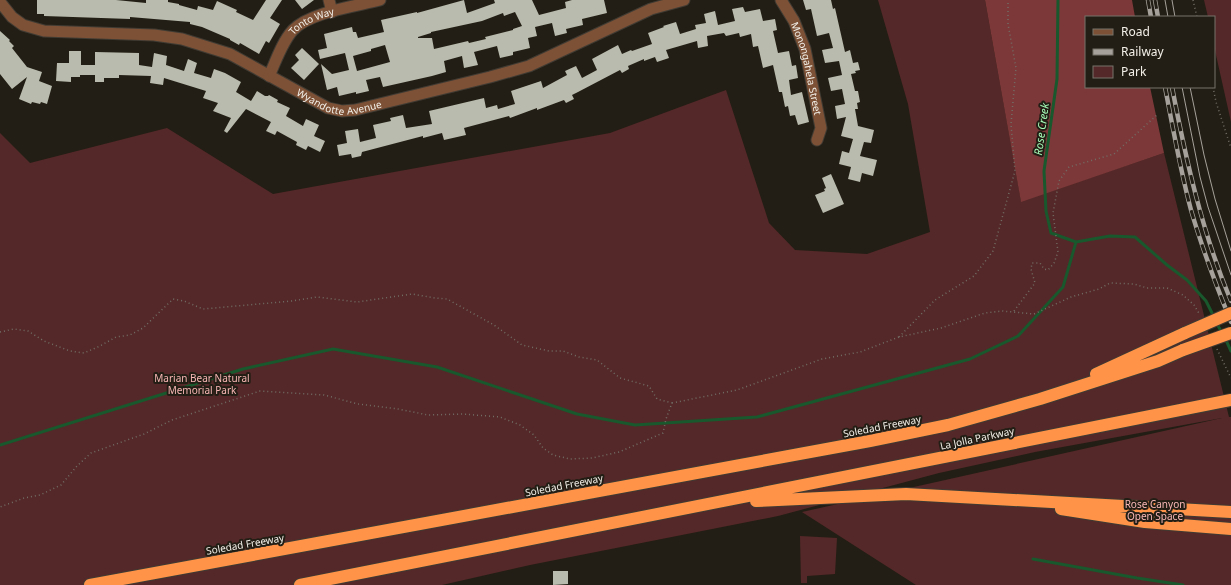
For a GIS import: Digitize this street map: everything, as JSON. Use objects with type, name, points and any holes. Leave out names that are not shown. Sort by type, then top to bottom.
[{"type":"highway","points":[[1040,399],[1231,312]]},
{"type":"highway","points":[[1040,399],[1158,360],[1231,332]]},
{"type":"highway","name":"Soledad Freeway","points":[[90,585],[870,441],[948,425],[1040,399]]},
{"type":"highway","name":"La Jolla Parkway","points":[[729,501],[1231,400]]},
{"type":"highway","points":[[300,585],[729,501],[776,501],[841,496],[906,494],[1231,512]]},
{"type":"highway","points":[[1009,499],[1145,522],[1231,529]]},
{"type":"street","points":[[329,0],[332,12]]},
{"type":"street","name":"Tonto Way","points":[[269,76],[286,40],[293,30],[302,23],[319,14],[380,0]]},
{"type":"street","name":"Wyandotte Avenue","points":[[0,2],[12,17],[23,24],[44,31],[154,34],[182,39],[230,54],[328,108],[342,111],[355,110],[529,66],[652,9],[684,0]]},
{"type":"street","name":"Monongahela Street","points":[[781,0],[794,21],[805,49],[821,128],[817,140]]},
{"type":"path","points":[[899,337],[935,300],[974,276],[993,251],[1015,171],[1011,124],[1016,68],[1008,24],[1008,0]]},
{"type":"path","points":[[1193,0],[1197,16]]},
{"type":"path","points":[[1213,88],[1216,102],[1231,148]]},
{"type":"path","points":[[1014,312],[1035,283],[1031,269],[1032,262],[1040,262],[1044,269],[1048,270],[1054,263],[1058,252],[1053,213],[1059,181],[1069,167],[1114,154],[1158,114]]},
{"type":"path","points":[[0,332],[14,329],[28,331],[44,341],[70,351],[84,353],[116,337],[130,335],[155,317],[173,299],[184,301],[203,309],[292,301],[317,297],[357,302],[412,294],[447,299],[494,325],[522,345],[549,351],[563,351],[580,357],[597,360],[620,378],[649,386],[657,399],[672,403],[736,390],[822,359],[860,352],[899,337],[941,328],[985,313],[1002,311],[1034,314],[1071,298],[1099,289],[1110,283],[1134,284],[1147,288],[1167,288],[1183,295],[1194,305],[1202,318]]},
{"type":"path","points":[[1215,345],[1231,378]]},
{"type":"path","points":[[0,507],[24,498],[40,495],[61,485],[77,466],[91,453],[144,434],[172,420],[260,391],[324,395],[358,404],[398,409],[428,415],[463,414],[500,417],[520,425],[534,435],[544,448],[553,455],[570,459],[592,458],[626,450],[663,433],[672,403]]},
{"type":"green space","name":"Marian Bear Natural Memorial Park","points":[[878,0],[985,0],[1021,201],[1164,153],[1229,417],[1231,417],[1231,585],[916,585],[802,512],[1222,418],[1035,452],[939,473],[778,516],[530,565],[442,585],[0,585],[0,133],[30,163],[167,128],[273,194],[610,133],[726,90],[769,223],[795,250],[867,254],[930,232],[908,104]]},
{"type":"green space","points":[[1204,0],[1231,0],[1231,122],[1215,50],[1215,16],[1208,16]]},
{"type":"green space","points":[[800,536],[837,538],[835,574],[807,576],[807,583],[801,583]]},
{"type":"shaded area","points":[[985,0],[1132,0],[1135,16],[1085,16],[1085,88],[1150,88],[1164,153],[1021,202]]},
{"type":"building","points":[[37,0],[116,0],[146,3],[146,0],[168,0],[168,2],[197,10],[198,6],[213,10],[217,1],[237,10],[236,12],[253,20],[266,0],[282,0],[270,18],[280,24],[269,43],[266,41],[259,54],[240,43],[239,45],[230,39],[202,27],[190,24],[190,22],[130,17],[130,19],[44,16],[44,14],[37,14]]},
{"type":"building","points":[[295,0],[314,0],[302,9]]},
{"type":"building","points":[[464,0],[467,13],[495,3],[494,0],[532,0],[539,15],[566,8],[565,2],[572,0],[604,0],[607,13],[582,19],[583,25],[566,29],[567,33],[555,36],[552,23],[535,27],[537,36],[528,38],[530,48],[513,52],[513,55],[500,58],[497,46],[474,52],[478,65],[464,68],[462,56],[444,61],[446,72],[432,76],[383,87],[380,77],[366,80],[369,91],[356,94],[356,92],[339,96],[337,87],[327,90],[321,64],[332,74],[349,70],[345,53],[320,59],[318,50],[327,48],[324,34],[352,27],[353,32],[356,32],[358,38],[384,32],[381,20],[417,13]],"holes":[[[515,12],[522,26],[513,30],[485,37],[486,39],[469,43],[468,41],[434,49],[432,38],[418,38],[431,32],[482,21],[503,13],[504,16]],[[385,45],[390,62],[357,71],[353,56]]]},
{"type":"building","points":[[803,0],[831,0],[833,9],[835,8],[845,52],[850,50],[853,63],[858,62],[860,70],[851,74],[855,91],[858,91],[860,102],[857,103],[858,109],[855,109],[858,126],[874,130],[871,143],[864,142],[860,156],[877,160],[873,176],[862,173],[860,182],[848,179],[851,167],[839,164],[842,151],[849,153],[853,139],[841,136],[846,117],[837,119],[835,106],[845,104],[842,89],[831,91],[828,78],[842,75],[839,61],[825,63],[822,50],[833,48],[829,33],[817,36],[811,9],[806,10]]},
{"type":"building","points":[[743,7],[745,12],[760,9],[763,21],[775,19],[777,30],[773,31],[778,53],[789,51],[792,66],[796,65],[798,78],[789,80],[791,95],[802,92],[809,122],[798,125],[795,115],[790,116],[788,106],[785,107],[782,92],[779,92],[773,65],[763,68],[758,46],[753,47],[751,34],[740,37],[739,33],[726,36],[724,33],[707,36],[708,46],[698,48],[697,41],[666,50],[669,58],[657,62],[655,57],[644,61],[644,59],[628,66],[629,69],[622,73],[620,70],[572,95],[574,99],[566,103],[564,100],[510,118],[509,116],[464,128],[466,135],[444,140],[442,133],[423,138],[423,136],[362,152],[361,156],[352,158],[351,154],[339,156],[337,145],[347,143],[345,131],[358,129],[360,142],[376,138],[373,125],[391,121],[390,118],[403,115],[406,128],[432,124],[429,111],[484,98],[486,108],[497,105],[498,109],[515,104],[511,91],[541,81],[543,88],[567,75],[565,71],[576,66],[582,78],[597,70],[592,59],[618,45],[622,54],[652,44],[648,33],[676,22],[680,34],[696,29],[695,25],[706,23],[704,14],[715,11],[718,25],[735,21],[732,9]]},
{"type":"building","points":[[0,31],[10,40],[9,41],[14,46],[12,48],[27,67],[42,72],[39,81],[52,86],[47,104],[32,102],[31,104],[19,99],[27,77],[12,89],[0,74]]},
{"type":"building","points":[[302,48],[319,64],[304,80],[291,68],[299,60],[295,55]]},
{"type":"building","points":[[69,51],[81,51],[81,65],[95,65],[95,52],[139,53],[139,65],[152,67],[154,53],[167,56],[166,65],[184,71],[188,59],[197,63],[194,73],[211,78],[214,69],[241,82],[236,92],[251,101],[257,91],[265,96],[269,95],[278,100],[277,102],[290,108],[286,116],[303,126],[306,119],[319,125],[314,136],[325,141],[320,152],[308,146],[306,150],[296,145],[297,142],[277,131],[275,135],[266,131],[271,122],[246,109],[227,133],[224,131],[231,118],[213,111],[218,103],[203,98],[206,91],[164,78],[163,85],[150,83],[151,76],[119,75],[119,78],[104,78],[104,82],[95,82],[95,75],[80,75],[80,77],[71,77],[71,82],[56,81],[57,63],[69,63]]},
{"type":"building","points":[[831,174],[844,204],[823,213],[815,195],[825,191],[824,189],[826,188],[822,178]]},
{"type":"building","points":[[553,571],[568,571],[568,584],[553,585]]},
{"type":"waterway","name":"Rose Creek","points":[[1058,0],[1057,79],[1044,171],[1046,211],[1051,233],[1076,242],[1110,236],[1135,237],[1187,280],[1206,301],[1214,317]]},
{"type":"waterway","points":[[0,445],[243,369],[333,349],[437,367],[577,414],[635,425],[757,417],[970,359],[1018,336],[1063,287],[1076,242]]},
{"type":"waterway","points":[[1216,322],[1222,333]]},
{"type":"waterway","points":[[1225,338],[1231,351]]},
{"type":"waterway","points":[[1033,559],[1183,585]]},
{"type":"tram line","points":[[1165,0],[1168,16]]},
{"type":"tram line","points":[[1172,0],[1175,16]]},
{"type":"tram line","points":[[1182,88],[1200,177],[1208,207],[1231,275]]},
{"type":"tram line","points":[[1190,88],[1215,199],[1231,251]]},
{"type":"railway","points":[[1148,0],[1151,16]]},
{"type":"railway","points":[[1155,0],[1158,16]]},
{"type":"railway","points":[[1165,88],[1180,164],[1191,210],[1231,322]]},
{"type":"railway","points":[[1172,88],[1183,142],[1203,222],[1231,301]]},
{"type":"park label","name":"Rose Canyon Open Space","points":[[1155,510]]}]
